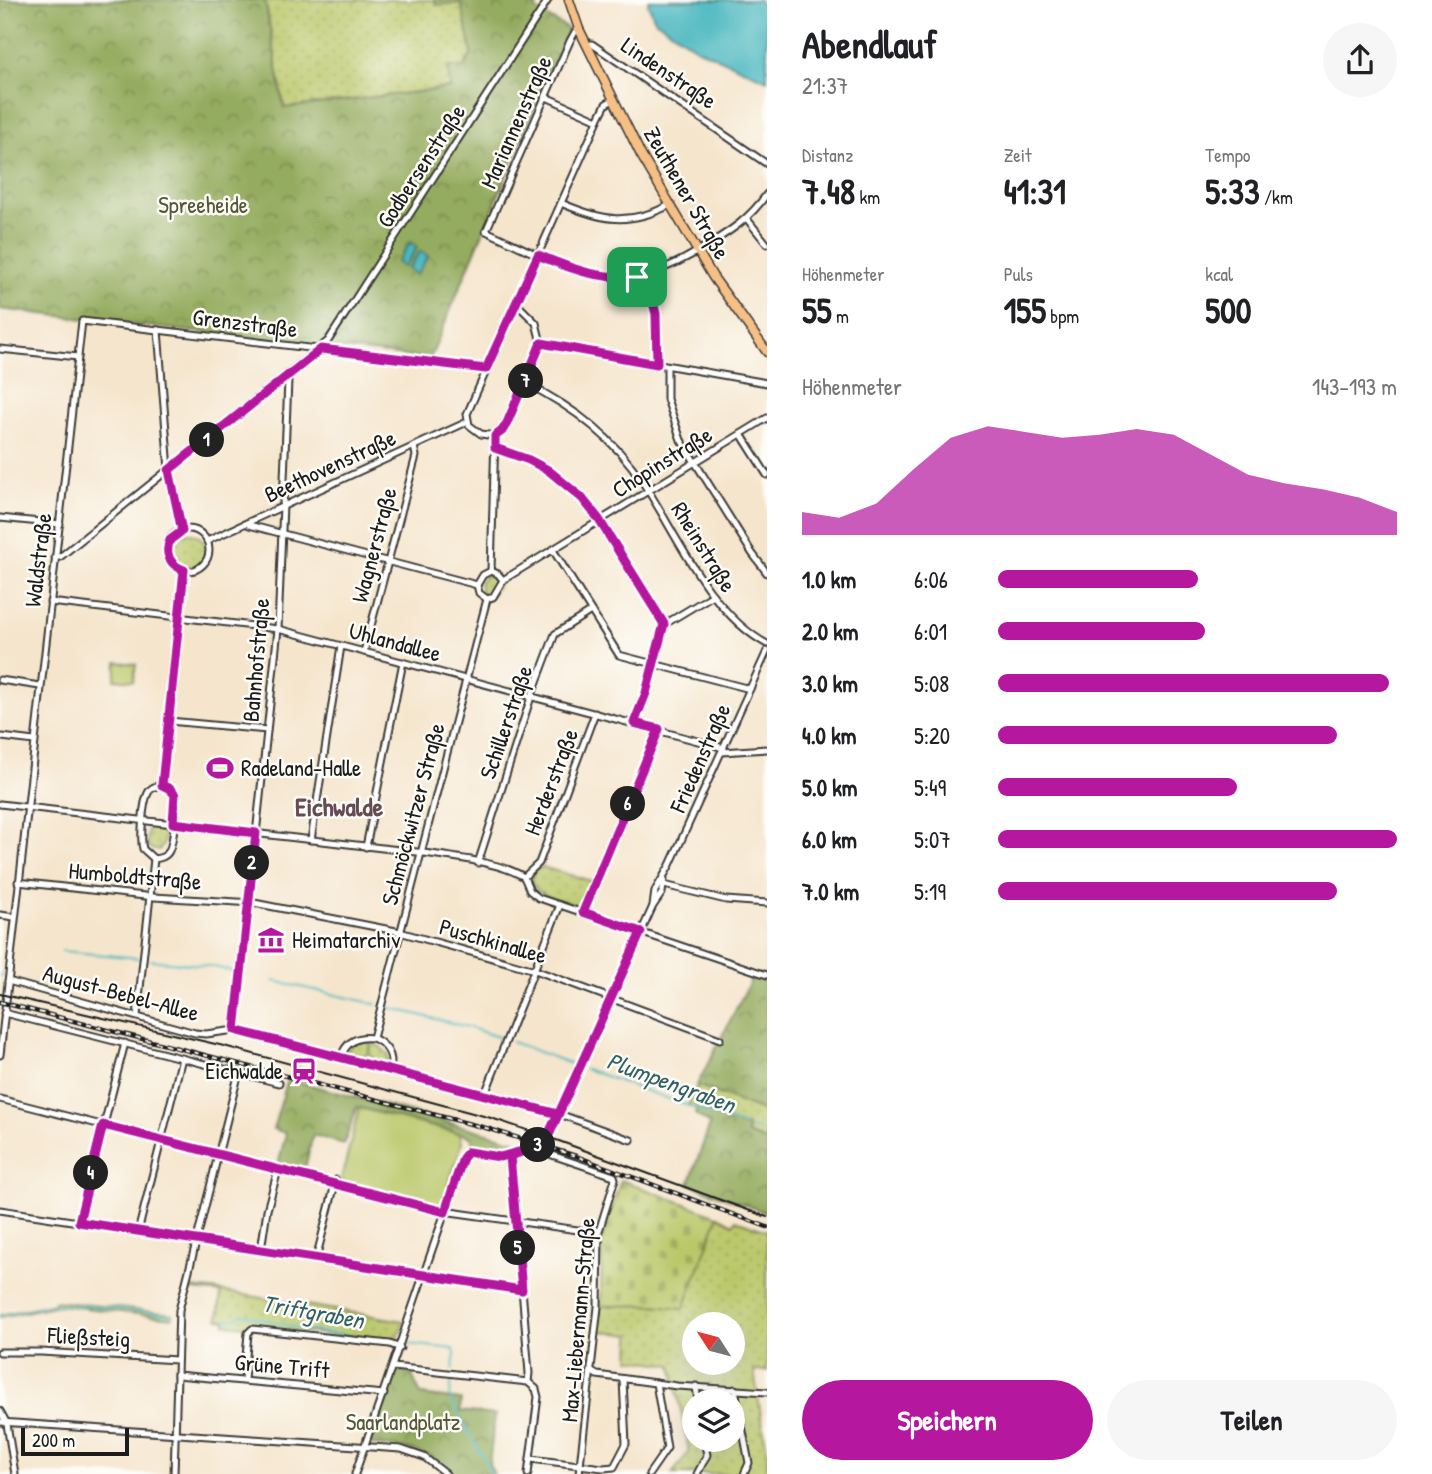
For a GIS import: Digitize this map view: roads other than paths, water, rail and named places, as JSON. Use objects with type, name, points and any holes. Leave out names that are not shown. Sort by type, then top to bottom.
[{"type":"main road","name":"Lindenstraße","points":[[569,0],[587,45]]},
{"type":"main road","name":"Zeuthener Straße","points":[[587,45],[613,100],[670,205],[725,296],[767,352]]},
{"type":"street","name":"Godbersenstraße","points":[[55,557],[60,557],[321,349],[331,338],[548,0]]},
{"type":"street","name":"Mariannenstraße","points":[[540,255],[486,231],[575,32],[579,29]]},
{"type":"street","name":"Lindenstraße","points":[[587,45],[592,44],[767,164]]},
{"type":"street","points":[[546,97],[598,120]]},
{"type":"street","points":[[516,303],[536,324],[541,343],[502,431],[495,436],[481,434],[467,422],[468,411],[516,303],[540,255],[598,120],[606,104],[613,100]]},
{"type":"street","points":[[540,255],[580,272],[599,276],[627,278],[646,275],[698,252],[747,219],[767,194]]},
{"type":"street","points":[[561,203],[597,217],[620,220],[645,216],[670,205]]},
{"type":"street","points":[[747,219],[767,244]]},
{"type":"street","points":[[646,275],[656,314],[657,364]]},
{"type":"street","name":"Grenzstraße","points":[[82,320],[486,369]]},
{"type":"street","name":"Waldstraße","points":[[0,1055],[8,982],[6,967],[27,807],[82,320]]},
{"type":"street","points":[[158,330],[169,470],[182,531]]},
{"type":"street","points":[[541,343],[767,383]]},
{"type":"street","points":[[0,349],[78,357]]},
{"type":"street","points":[[667,366],[667,399],[681,440],[755,559],[767,573]]},
{"type":"street","name":"Bahnhofstraße","points":[[235,1030],[278,629],[286,377]]},
{"type":"street","name":"Rheinstraße","points":[[525,383],[563,404],[598,430],[621,453],[713,595],[738,624],[767,644]]},
{"type":"street","name":"Chopinstraße","points":[[503,580],[767,418]]},
{"type":"street","name":"Beethovenstraße","points":[[206,541],[467,422]]},
{"type":"street","points":[[741,434],[767,475]]},
{"type":"street","points":[[491,571],[495,436]]},
{"type":"street","name":"Wagnerstraße","points":[[364,652],[415,458],[414,446]]},
{"type":"street","points":[[495,448],[548,470],[582,498],[664,624]]},
{"type":"street","points":[[0,518],[60,524]]},
{"type":"street","points":[[248,523],[477,585]]},
{"type":"street","points":[[182,531],[194,531],[206,541],[208,551],[204,563],[194,570],[184,570],[173,564],[167,553],[170,540],[182,531]]},
{"type":"street","points":[[553,550],[618,654],[750,690]]},
{"type":"street","points":[[162,785],[184,570]]},
{"type":"street","points":[[491,571],[503,580],[494,597],[487,599],[479,593],[477,585],[483,575],[491,571]]},
{"type":"street","points":[[634,723],[646,693],[664,624],[713,595]]},
{"type":"street","name":"Schmöckwitzer Straße","points":[[373,1038],[487,599]]},
{"type":"street","name":"Uhlandallee","points":[[50,602],[278,629],[724,748]]},
{"type":"street","name":"Schillerstraße","points":[[478,863],[531,696],[555,634],[591,611]]},
{"type":"street","points":[[311,840],[341,646]]},
{"type":"street","name":"Friedenstraße","points":[[510,1156],[530,1149],[546,1139],[653,906],[661,896],[664,882],[767,651]]},
{"type":"street","points":[[366,847],[403,662]]},
{"type":"street","points":[[0,680],[40,686]]},
{"type":"street","name":"Herderstraße","points":[[524,877],[538,863],[595,713]]},
{"type":"street","points":[[169,721],[267,730]]},
{"type":"street","points":[[583,912],[659,729]]},
{"type":"street","points":[[2,737],[34,741]]},
{"type":"street","points":[[724,748],[735,752],[767,749]]},
{"type":"street","points":[[162,785],[175,795],[173,823],[170,849],[164,857],[155,859],[143,849],[144,820],[148,793],[153,787],[162,785]]},
{"type":"street","points":[[0,804],[421,853],[478,863],[524,877],[532,894],[560,905],[767,975]]},
{"type":"street","points":[[137,1016],[155,859]]},
{"type":"street","name":"Humboldtstraße","points":[[18,882],[150,897],[248,902]]},
{"type":"street","points":[[664,882],[729,900],[767,903]]},
{"type":"street","name":"Puschkinallee","points":[[248,902],[400,932],[535,970],[720,1039]]},
{"type":"street","points":[[485,1094],[560,905]]},
{"type":"street","points":[[0,915],[14,916]]},
{"type":"street","name":"August-Bebel-Allee","points":[[8,982],[200,1034],[235,1030],[558,1114],[631,1140]]},
{"type":"street","points":[[4,1013],[279,1083]]},
{"type":"street","points":[[341,1057],[352,1041],[373,1038],[388,1051],[390,1070]]},
{"type":"street","points":[[79,1222],[125,1043]]},
{"type":"street","points":[[138,1232],[182,1058]]},
{"type":"street","points":[[174,1474],[179,1314],[239,1072]]},
{"type":"street","points":[[0,1098],[445,1212],[599,1233]]},
{"type":"street","points":[[355,1474],[463,1158],[471,1151],[495,1157],[510,1156],[528,1382]]},
{"type":"street","name":"Max-Liebermann-Straße","points":[[552,1155],[615,1178],[599,1233],[598,1307],[579,1474]]},
{"type":"street","points":[[261,1251],[278,1170]]},
{"type":"street","points":[[316,1259],[335,1182]]},
{"type":"street","points":[[0,1210],[522,1290]]},
{"type":"street","points":[[244,1380],[248,1333],[252,1329],[401,1345]]},
{"type":"street","name":"Fließsteig","points":[[0,1352],[177,1360]]},
{"type":"street","points":[[393,1367],[528,1382],[538,1395],[528,1474]]},
{"type":"street","points":[[592,1372],[656,1383],[734,1389]]},
{"type":"street","name":"Grüne Trift","points":[[177,1375],[384,1394]]},
{"type":"street","points":[[531,1459],[611,1468],[626,1444],[623,1378]]},
{"type":"street","points":[[649,1474],[667,1446],[656,1383]]},
{"type":"street","points":[[745,1390],[767,1392]]},
{"type":"street","points":[[0,1411],[15,1474]]},
{"type":"street","points":[[4,1423],[401,1448],[429,1459],[446,1474]]},
{"type":"street","points":[[744,1474],[749,1463],[745,1443]]},
{"type":"street","points":[[696,1474],[706,1452]]},
{"type":"water","points":[[648,0],[759,0],[767,10],[767,80],[696,48],[655,20]]},
{"type":"water","points":[[410,243],[417,248],[404,267],[397,262]]},
{"type":"water","points":[[420,251],[428,256],[417,274],[408,269]]},
{"type":"waterway","name":"Plumpengraben","points":[[62,951],[139,958]]},
{"type":"waterway","name":"Plumpengraben","points":[[151,960],[210,966],[236,972]]},
{"type":"waterway","name":"Plumpengraben","points":[[274,981],[376,1004]]},
{"type":"waterway","name":"Plumpengraben","points":[[387,1007],[501,1038]]},
{"type":"waterway","name":"Plumpengraben","points":[[512,1042],[574,1065]]},
{"type":"waterway","name":"Plumpengraben","points":[[585,1069],[745,1126]]},
{"type":"waterway","name":"Plumpengraben","points":[[749,1128],[767,1132]]},
{"type":"waterway","points":[[0,1316],[49,1305],[89,1306],[171,1315]]},
{"type":"waterway","name":"Triftgraben","points":[[226,1319],[234,1319],[242,1314],[310,1331],[395,1341]]},
{"type":"waterway","name":"Triftgraben","points":[[409,1344],[453,1349],[453,1370]]},
{"type":"waterway","name":"Triftgraben","points":[[452,1378],[450,1395],[453,1404],[492,1474]]},
{"type":"tram line","points":[[0,994],[224,1046],[491,1118],[767,1217]]},
{"type":"railway","points":[[0,1002],[486,1128],[576,1156],[767,1227]]},
{"type":"place","name":"Radeland-Halle","points":[[220,768]]},
{"type":"place","name":"Heimatarchiv","points":[[271,940]]},
{"type":"place","name":"Eichwalde","points":[[304,1071]]},
{"type":"district","name":"Eichwalde","points":[[339,807]]},
{"type":"park label","name":"Spreeheide","points":[[203,205]]},
{"type":"park label","name":"Saarlandplatz","points":[[403,1422]]}]
